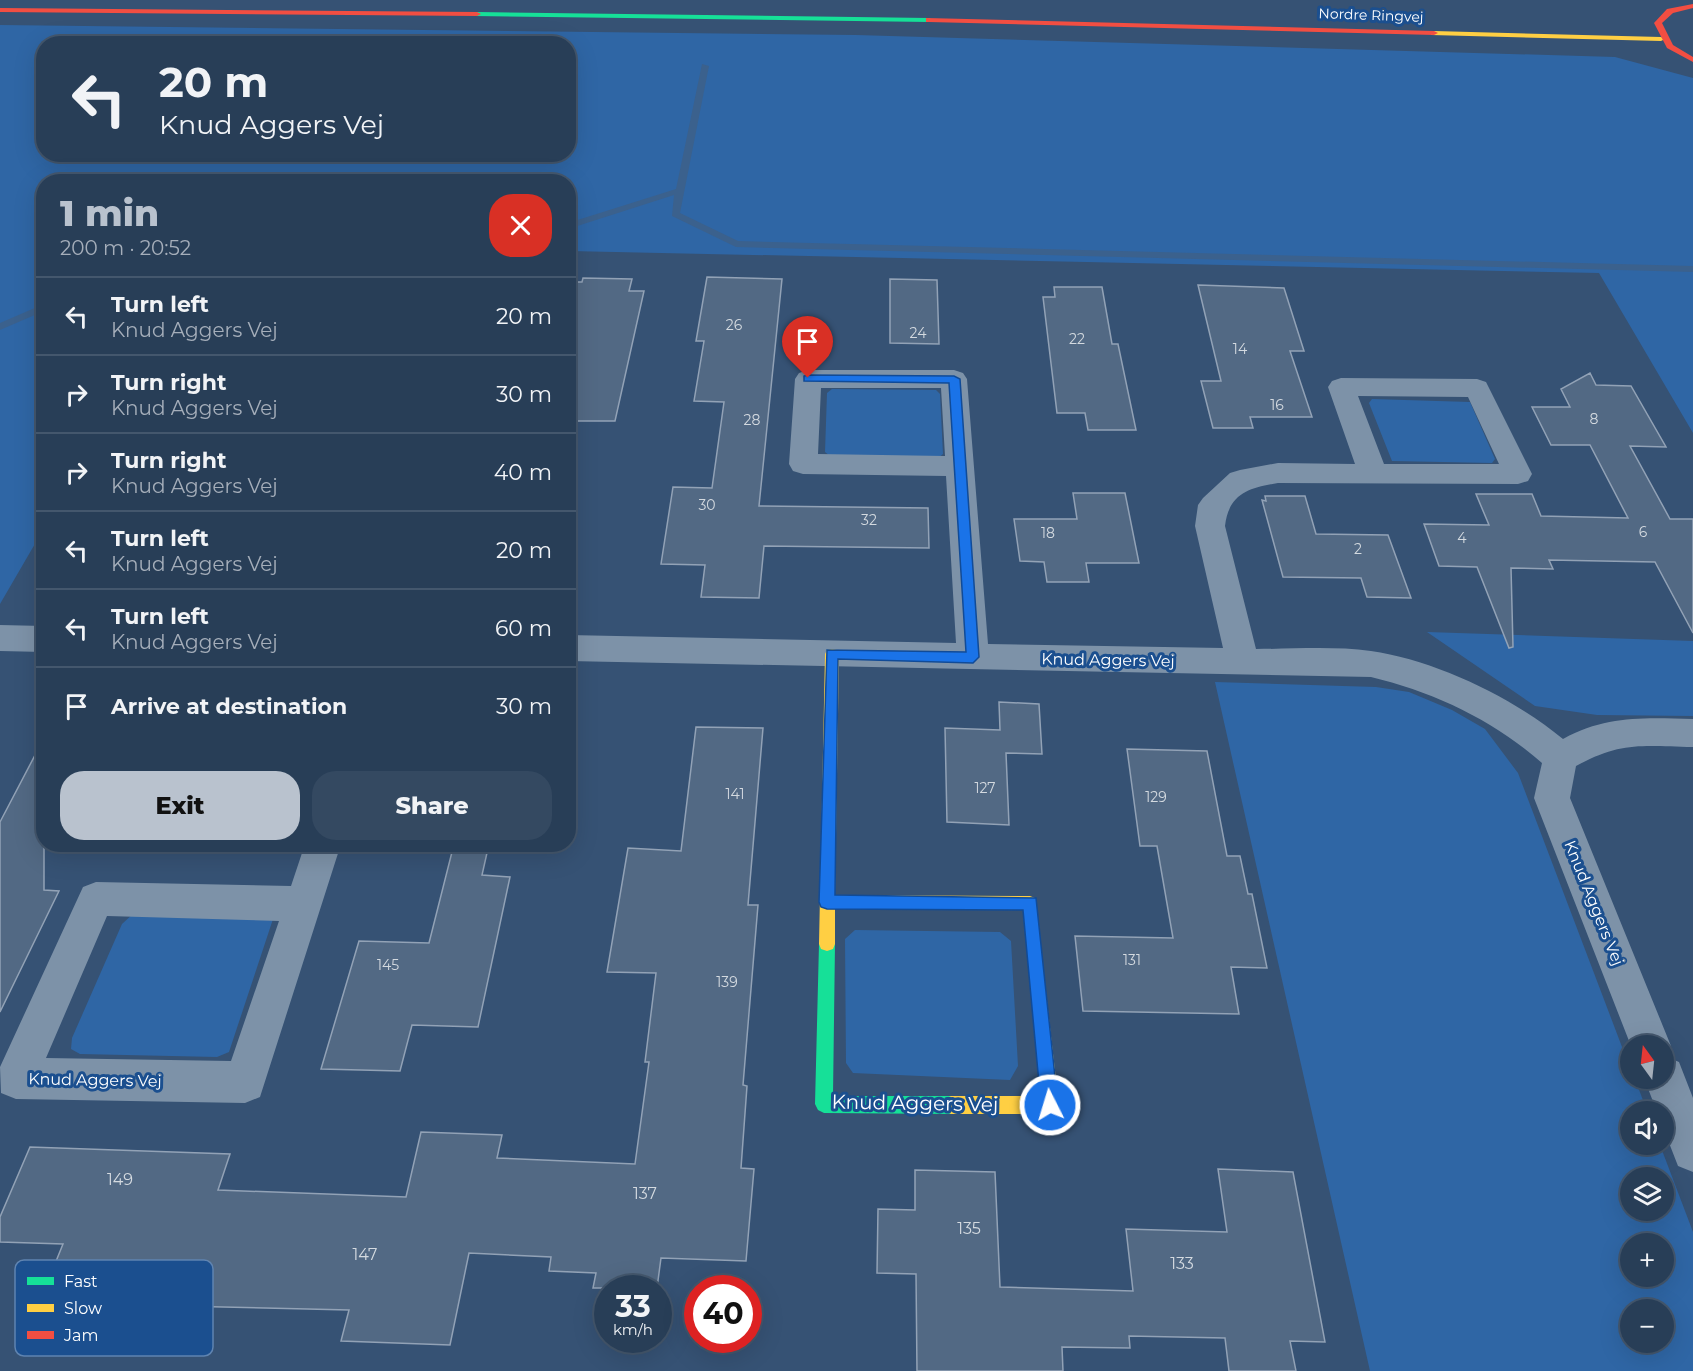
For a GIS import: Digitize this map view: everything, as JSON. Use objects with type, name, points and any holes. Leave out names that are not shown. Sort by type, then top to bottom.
[{"type":"main road","points":[[1656,4],[1670,10],[1693,6]]},
{"type":"main road","name":"Nordre Ringvej","points":[[0,10],[823,16],[1661,39]]},
{"type":"main road","points":[[1670,10],[1658,22],[1661,39],[1678,54],[1693,60]]},
{"type":"main road","name":"Knud Aggers Vej","points":[[827,902],[1030,903],[1050,1105],[824,1104],[827,902],[832,654]]},
{"type":"street","points":[[960,466],[803,464],[808,378],[954,379],[960,466],[973,657]]},
{"type":"street","points":[[1242,663],[1210,526],[1213,505],[1240,480],[1278,473],[1373,474],[1518,474],[1477,388],[1341,387],[1373,474]]},
{"type":"street","points":[[0,638],[36,639]]},
{"type":"street","name":"Knud Aggers Vej","points":[[576,648],[1371,664],[1407,671],[1468,696],[1544,742],[1560,758],[1552,798],[1647,1035]]},
{"type":"street","points":[[1560,758],[1592,740],[1624,732],[1693,733]]},
{"type":"street","name":"Knud Aggers Vej","points":[[304,904],[96,899],[16,1078],[245,1082],[304,904],[320,852]]},
{"type":"street","points":[[1669,1089],[1693,1151]]},
{"type":"shaded area","points":[[0,25],[856,35],[1615,57],[1693,78],[1693,433],[1599,273],[576,251],[576,174],[36,174],[36,542],[0,604]]},
{"type":"shaded area","points":[[832,389],[936,390],[940,394],[943,454],[938,458],[830,456],[825,452],[827,393]]},
{"type":"shaded area","points":[[1372,399],[1470,402],[1495,459],[1492,463],[1392,461],[1369,403]]},
{"type":"shaded area","points":[[1427,632],[1693,641],[1693,716],[1597,715],[1535,706]]},
{"type":"shaded area","points":[[1215,682],[1376,687],[1409,692],[1452,710],[1485,729],[1518,773],[1620,1042],[1620,1089],[1639,1089],[1643,1101],[1620,1101],[1620,1155],[1664,1155],[1668,1167],[1620,1167],[1620,1221],[1674,1221],[1674,1182],[1693,1232],[1693,1371],[1370,1371]]},
{"type":"shaded area","points":[[135,912],[274,916],[229,1052],[217,1057],[80,1054],[71,1049],[72,1038],[122,924]]},
{"type":"shaded area","points":[[855,930],[1000,932],[1011,941],[1018,1066],[1010,1080],[853,1073],[846,1063],[845,939]]},
{"type":"building","points":[[707,277],[782,279],[759,506],[928,508],[929,548],[764,546],[759,598],[701,597],[705,565],[661,564],[673,487],[712,488],[724,402],[694,401],[704,341],[696,341]]},
{"type":"building","points":[[583,278],[632,279],[629,291],[644,291],[615,421],[576,421],[576,282],[582,282]]},
{"type":"building","points":[[890,279],[937,280],[939,344],[890,343]]},
{"type":"building","points":[[1198,285],[1284,288],[1304,351],[1290,351],[1312,417],[1250,417],[1253,428],[1213,428],[1201,381],[1221,381]]},
{"type":"building","points":[[1054,287],[1102,287],[1112,344],[1118,344],[1136,430],[1088,430],[1085,413],[1057,413],[1043,297],[1055,297]]},
{"type":"building","points":[[1590,373],[1596,385],[1631,386],[1666,447],[1630,446],[1670,519],[1693,519],[1693,633],[1655,562],[1549,560],[1553,569],[1511,568],[1513,647],[1509,648],[1477,567],[1439,566],[1424,524],[1489,525],[1476,494],[1532,494],[1541,516],[1628,518],[1590,445],[1551,445],[1532,407],[1570,407],[1561,389]]},
{"type":"building","points":[[1073,493],[1125,493],[1139,563],[1086,563],[1089,582],[1047,582],[1044,562],[1020,561],[1014,519],[1077,519]]},
{"type":"building","points":[[1265,496],[1305,496],[1316,534],[1388,535],[1411,598],[1367,597],[1361,578],[1283,577],[1262,500],[1266,501]]},
{"type":"building","points":[[999,702],[1039,704],[1042,754],[1006,753],[1009,825],[947,822],[945,728],[1000,730]]},
{"type":"building","points":[[696,727],[763,728],[748,905],[758,905],[743,1085],[747,1086],[741,1168],[754,1169],[746,1261],[661,1258],[659,1275],[596,1275],[596,1273],[549,1271],[551,1257],[469,1253],[450,1345],[341,1341],[349,1310],[213,1307],[213,1260],[57,1260],[63,1244],[0,1242],[0,1217],[30,1147],[230,1154],[218,1190],[406,1197],[421,1132],[502,1135],[497,1158],[635,1164],[649,1062],[645,1062],[656,973],[607,972],[628,848],[681,851]]},
{"type":"building","points":[[1127,749],[1207,751],[1227,856],[1240,856],[1248,894],[1252,894],[1267,968],[1231,967],[1239,1014],[1083,1011],[1075,936],[1173,938],[1157,846],[1140,846]]},
{"type":"building","points":[[36,753],[36,852],[44,852],[44,890],[59,891],[0,1012],[0,822]]},
{"type":"building","points":[[452,852],[487,852],[482,875],[510,877],[478,1027],[412,1025],[400,1071],[321,1069],[359,941],[429,943]]},
{"type":"building","points":[[1218,1169],[1293,1172],[1325,1342],[1290,1341],[1296,1371],[1229,1371],[1225,1338],[1129,1336],[1130,1348],[1062,1347],[1063,1371],[917,1371],[916,1274],[877,1273],[878,1209],[915,1210],[915,1170],[995,1172],[1000,1287],[1133,1291],[1126,1229],[1227,1232]]},
{"type":"waterway","points":[[705,66],[675,214],[736,244],[1693,269]]},
{"type":"waterway","points":[[576,223],[677,191]]},
{"type":"waterway","points":[[0,327],[36,311]]},
{"type":"traffic: fast","points":[[477,14],[929,20]]},
{"type":"traffic: fast","points":[[827,944],[824,1104],[951,1105]]},
{"type":"traffic: slow","points":[[1434,33],[1661,39]]},
{"type":"traffic: slow","points":[[827,944],[832,654]]},
{"type":"traffic: slow","points":[[827,902],[1030,903],[1050,1105],[951,1105]]},
{"type":"traffic: jam","points":[[1693,6],[1670,11],[1658,23],[1670,46],[1693,60]]},
{"type":"traffic: jam","points":[[0,10],[477,14]]},
{"type":"traffic: jam","points":[[929,20],[1434,33]]},
{"type":"route","points":[[808,378],[954,379],[973,657],[832,654],[827,902],[1030,903],[1050,1105]]}]
